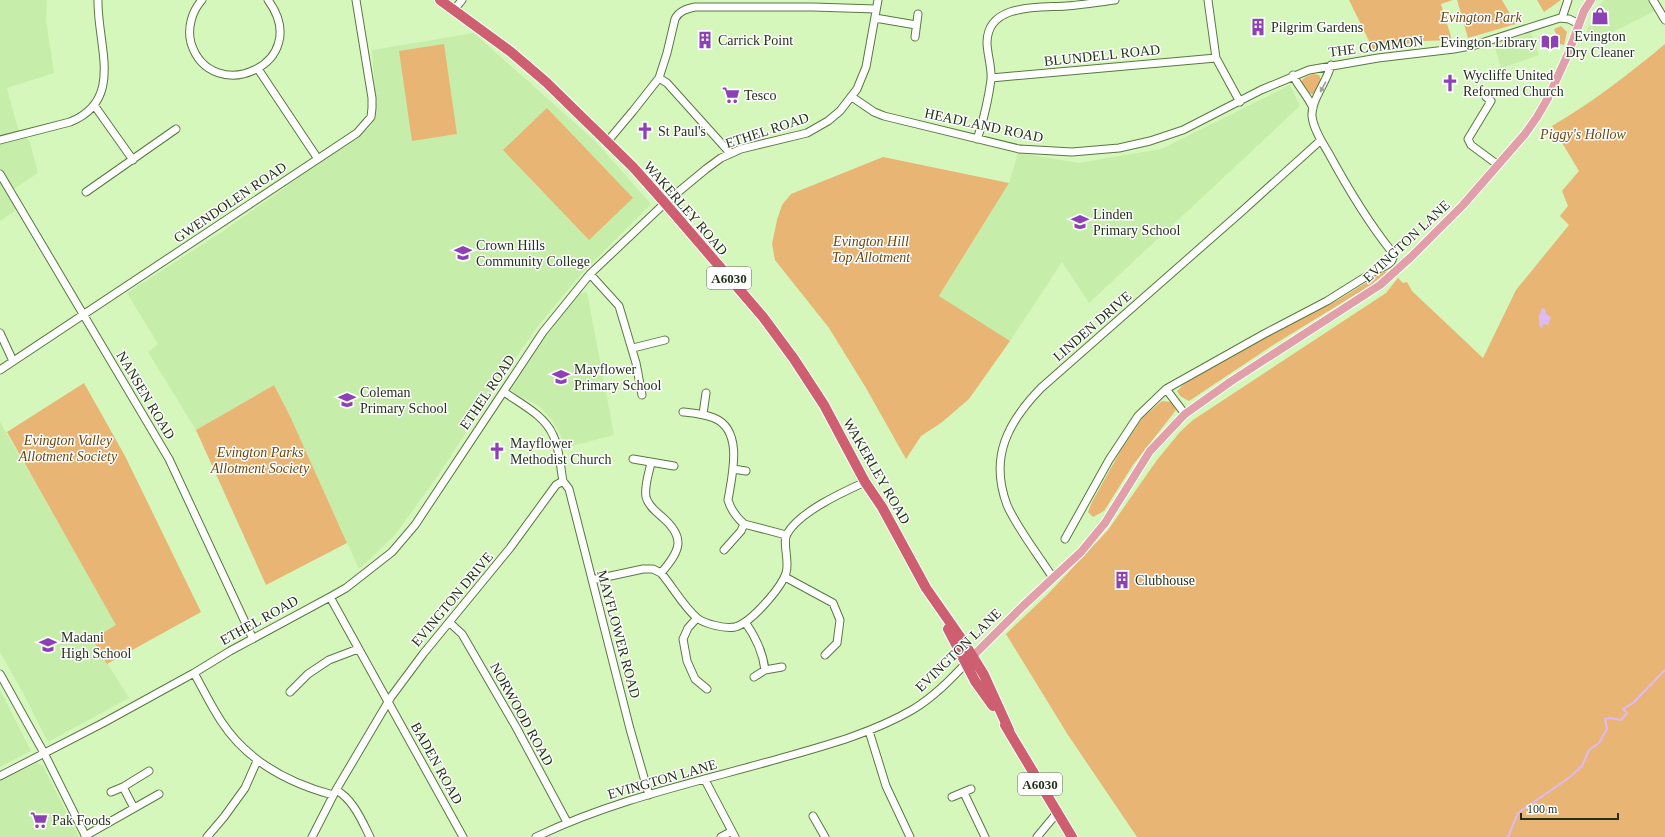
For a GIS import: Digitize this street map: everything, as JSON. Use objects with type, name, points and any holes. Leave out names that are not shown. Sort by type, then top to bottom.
[{"type":"highway","name":"WAKERLEY ROAD","points":[[440,0],[527,64],[633,167],[763,317],[794,359],[824,405],[865,482],[882,507],[926,588],[969,660]]},
{"type":"highway","name":"A6030","points":[[969,660],[984,676],[1009,730],[1072,837]]},
{"type":"main road","name":"EVINGTON LANE","points":[[969,660],[1022,606],[1082,552],[1105,523],[1150,452],[1184,414],[1230,382],[1380,286],[1446,223],[1525,134],[1548,98],[1568,54],[1578,24],[1591,0]]},
{"type":"street","points":[[0,140],[70,122],[80,118],[94,105],[104,86],[105,75],[99,31],[98,0]]},
{"type":"street","points":[[202,0],[197,6],[190,22],[190,38],[194,49],[204,63],[220,74],[243,75],[262,67],[273,55],[278,44],[280,28],[276,10],[268,0]]},
{"type":"street","name":"GWENDOLEN ROAD","points":[[0,370],[357,133],[371,117],[372,98],[356,0]]},
{"type":"street","points":[[454,10],[462,0]]},
{"type":"street","name":"ETHEL ROAD","points":[[0,776],[194,673],[230,650],[330,598],[346,588],[392,552],[414,525],[543,332],[590,274],[665,203],[706,169],[730,153],[741,149],[807,133],[828,121],[852,98],[866,67],[878,0]]},
{"type":"street","points":[[977,139],[991,78],[987,44],[988,32],[993,23],[999,17],[1008,13],[1031,8],[1067,6],[1115,0]]},
{"type":"street","points":[[1208,0],[1216,58],[1240,102]]},
{"type":"street","points":[[1568,0],[1562,18],[1578,24]]},
{"type":"street","points":[[1653,0],[1665,20]]},
{"type":"street","points":[[606,142],[633,112],[659,78],[675,19],[677,15],[688,8],[813,7],[876,9]]},
{"type":"street","points":[[915,37],[918,14]]},
{"type":"street","points":[[875,18],[916,25]]},
{"type":"street","name":"THE COMMON","points":[[1293,76],[1309,70],[1331,65],[1475,45],[1562,18]]},
{"type":"street","name":"BLUNDELL ROAD","points":[[991,78],[1216,58]]},
{"type":"street","points":[[1321,140],[1312,116],[1313,108],[1316,98],[1326,81],[1331,65]]},
{"type":"street","points":[[258,69],[318,159]]},
{"type":"street","points":[[1293,76],[1298,86],[1310,100],[1313,108]]},
{"type":"street","name":"HEADLAND ROAD","points":[[852,98],[874,112],[884,116],[977,139],[1047,152],[1076,152],[1119,148],[1150,141],[1183,130],[1293,76]]},
{"type":"street","points":[[659,78],[667,83],[730,153]]},
{"type":"street","points":[[1486,97],[1491,101],[1468,140],[1471,145],[1498,165]]},
{"type":"street","points":[[94,105],[134,160]]},
{"type":"street","points":[[86,192],[176,130]]},
{"type":"street","name":"EVINGTON LANE","points":[[1065,539],[1109,460],[1138,416],[1166,389],[1264,334],[1327,301],[1378,269],[1386,267],[1393,260],[1393,255],[1389,248],[1355,198],[1321,140]]},
{"type":"street","name":"LINDEN DRIVE","points":[[1053,578],[1018,525],[1008,506],[1004,494],[1000,467],[1001,452],[1011,425],[1030,399],[1046,384],[1240,214],[1321,140]]},
{"type":"street","name":"NANSEN ROAD","points":[[0,174],[59,271],[83,316],[169,459],[253,639]]},
{"type":"street","points":[[590,274],[619,306],[633,348],[642,395]]},
{"type":"street","points":[[0,333],[13,361]]},
{"type":"street","points":[[633,348],[665,340]]},
{"type":"street","points":[[1166,389],[1184,414]]},
{"type":"street","points":[[504,392],[539,416],[553,434],[559,456],[563,481]]},
{"type":"street","points":[[703,414],[706,393]]},
{"type":"street","points":[[683,412],[703,414],[716,418],[724,425],[731,435],[734,445],[728,500],[730,508],[738,518],[744,524],[786,535]]},
{"type":"street","points":[[633,459],[674,466]]},
{"type":"street","points":[[651,463],[646,497],[652,508],[675,530],[678,543],[673,559],[661,573]]},
{"type":"street","points":[[732,469],[746,471]]},
{"type":"street","name":"MAYFLOWER ROAD","points":[[563,481],[569,489],[649,795]]},
{"type":"street","name":"EVINGTON DRIVE","points":[[312,837],[334,792],[388,702],[423,654],[510,548],[556,486],[563,481]]},
{"type":"street","points":[[592,580],[643,569],[652,569],[661,573],[697,618],[706,623],[718,626],[734,627],[745,622],[756,613],[785,577],[787,567],[786,535],[795,523],[817,507],[865,482]]},
{"type":"street","points":[[724,550],[741,531],[744,524]]},
{"type":"street","points":[[785,577],[833,603],[840,620],[837,643],[825,655]]},
{"type":"street","name":"BADEN ROAD","points":[[330,598],[463,837]]},
{"type":"street","points":[[697,618],[688,628],[683,639],[687,662],[696,680],[706,689]]},
{"type":"street","name":"NORWOOD ROAD","points":[[449,622],[462,634],[516,727],[567,822]]},
{"type":"street","points":[[745,622],[752,633],[764,660],[765,670]]},
{"type":"street","points":[[290,692],[308,674],[329,660],[358,649]]},
{"type":"street","name":"EVINGTON LANE","points":[[536,837],[567,822],[649,795],[869,732],[912,710],[929,699],[969,660]]},
{"type":"street","points":[[754,677],[765,670],[782,667]]},
{"type":"street","points":[[194,673],[221,722],[239,743],[258,761],[275,773],[308,788],[343,794],[370,837]]},
{"type":"street","points":[[0,674],[48,751],[86,836],[159,794]]},
{"type":"street","points":[[869,732],[886,786],[910,837]]},
{"type":"street","points":[[207,837],[224,818],[245,788],[258,761]]},
{"type":"street","points":[[111,792],[123,787],[149,771]]},
{"type":"street","points":[[705,780],[734,834],[721,837]]},
{"type":"street","points":[[123,787],[134,808]]},
{"type":"street","points":[[952,797],[971,789]]},
{"type":"street","points":[[964,793],[985,837]]},
{"type":"street","points":[[1037,837],[1057,813]]},
{"type":"street","points":[[813,816],[825,837]]},
{"type":"shaded area","points":[[0,0],[47,0],[46,20],[54,73],[7,88],[18,129],[30,142],[38,173],[11,191],[20,207],[0,221]]},
{"type":"shaded area","points":[[1604,0],[1649,0],[1655,11],[1605,36],[1585,35],[1596,9]]},
{"type":"shaded area","name":"Crown Hills Community College","points":[[474,33],[595,141],[651,204],[581,274],[538,326],[496,386],[439,474],[395,535],[359,569],[290,416],[274,385],[196,430],[148,352],[158,344],[127,293],[222,232],[369,128],[376,117],[372,50]]},
{"type":"shaded area","points":[[1531,33],[1539,55],[1501,68],[1494,44]]},
{"type":"shaded area","name":"Linden Primary School","points":[[1290,85],[1300,106],[1089,303],[1062,262],[1010,341],[939,297],[1009,183],[1018,153],[1079,163],[1161,149]]},
{"type":"shaded area","name":"Mayflower Primary School","points":[[587,292],[614,435],[564,448],[562,438],[553,421],[539,406],[519,396],[511,390],[546,335],[573,300],[578,295]]},
{"type":"shaded area","points":[[1542,308],[1545,309],[1546,314],[1551,317],[1548,325],[1543,324],[1542,329],[1539,325],[1539,316]]},
{"type":"shaded area","name":"Madani High School","points":[[0,422],[117,625],[92,639],[129,698],[48,742],[0,652]]},
{"type":"shaded area","points":[[0,690],[31,751],[0,767]]},
{"type":"shaded area","points":[[37,763],[43,766],[79,837],[0,837],[0,781]]},
{"type":"green space","name":"Evington Park","points":[[1349,0],[1453,0],[1441,4],[1452,40],[1425,41],[1373,49]]},
{"type":"green space","name":"Evington Park","points":[[1457,0],[1502,0],[1516,24],[1468,38]]},
{"type":"green space","name":"Evington Park","points":[[1537,0],[1561,0],[1544,12]]},
{"type":"green space","points":[[1561,26],[1567,32],[1564,45],[1560,44],[1554,29]]},
{"type":"green space","points":[[444,44],[457,134],[412,141],[399,51]]},
{"type":"green space","name":"Piggy's Hollow","points":[[1665,44],[1665,837],[1137,837],[1068,735],[1006,634],[1048,594],[1108,530],[1157,460],[1180,432],[1193,420],[1386,293],[1398,278],[1403,283],[1407,282],[1412,291],[1483,358],[1516,290],[1569,225],[1560,216],[1568,206],[1562,191],[1579,171],[1552,126],[1610,87]]},
{"type":"green space","points":[[1313,74],[1319,75],[1322,82],[1317,94],[1309,94],[1300,83],[1304,78]]},
{"type":"green space","points":[[547,108],[633,198],[589,240],[503,150]]},
{"type":"green space","name":"Evington Hill Top Allotment","points":[[883,157],[1009,183],[939,296],[1010,341],[969,399],[941,423],[921,436],[906,459],[866,388],[829,328],[775,260],[772,244],[782,205],[791,194]]},
{"type":"green space","points":[[1385,271],[1387,272],[1371,285],[1273,345],[1189,401],[1180,396],[1177,391],[1184,384],[1271,333],[1338,300]]},
{"type":"green space","name":"Evington Valley Allotment Society","points":[[84,383],[125,456],[201,612],[107,664],[92,639],[116,625],[7,432]]},
{"type":"green space","name":"Evington Parks Allotment Society","points":[[274,385],[290,416],[347,543],[266,585],[196,430]]},
{"type":"green space","points":[[1162,401],[1171,402],[1176,410],[1133,465],[1104,511],[1093,517],[1088,512],[1092,502],[1121,450],[1143,417]]},
{"type":"waterway","points":[[1508,837],[1518,813],[1570,777],[1582,766],[1589,750],[1599,743],[1607,729],[1605,719],[1610,718],[1621,720],[1627,713],[1623,709],[1633,703],[1665,670]]},
{"type":"place","name":"Evington Dry Cleaner","points":[[1600,16]]},
{"type":"place","name":"Pilgrim Gardens","points":[[1258,27]]},
{"type":"place","name":"Carrick Point","points":[[705,40]]},
{"type":"place","name":"Evington Library","points":[[1550,42]]},
{"type":"place","name":"Wycliffe United Reformed Church","points":[[1450,83]]},
{"type":"place","name":"Tesco","points":[[731,95]]},
{"type":"place","name":"St Paul's","points":[[645,131]]},
{"type":"place","name":"Linden Primary School","points":[[1080,222]]},
{"type":"place","name":"Crown Hills Community College","points":[[463,253]]},
{"type":"place","name":"Mayflower Primary School","points":[[561,377]]},
{"type":"place","name":"Coleman Primary School","points":[[347,400]]},
{"type":"place","name":"Mayflower Methodist Church","points":[[497,451]]},
{"type":"place","name":"Clubhouse","points":[[1122,580]]},
{"type":"place","name":"Madani High School","points":[[48,645]]},
{"type":"place","name":"Pak Foods","points":[[39,820]]}]
